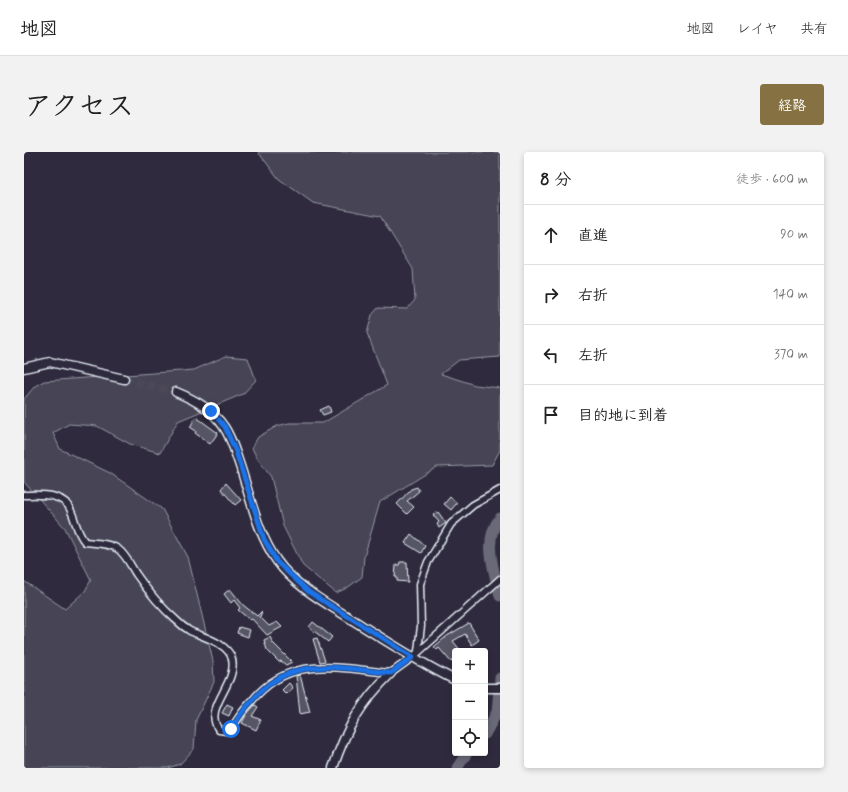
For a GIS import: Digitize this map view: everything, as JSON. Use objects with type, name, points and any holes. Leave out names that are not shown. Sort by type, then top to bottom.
[{"type":"street","points":[[24,368],[50,362],[124,379]]},
{"type":"street","points":[[176,392],[211,411],[225,427],[236,452],[264,539],[277,562],[309,592],[415,654],[452,678]]},
{"type":"street","points":[[415,654],[421,626],[420,584],[428,562],[451,524],[473,506],[500,490]]},
{"type":"street","points":[[24,495],[54,496],[62,499],[71,509],[75,524],[85,542],[106,545],[118,549],[148,590],[174,618],[191,631],[220,644],[228,652],[232,658],[232,668],[214,716],[215,725],[219,730],[231,729],[251,701],[265,687],[290,672],[322,666],[391,673]]},
{"type":"street","points":[[333,768],[342,740],[356,714],[377,686],[500,579]]},
{"type":"street","points":[[488,689],[500,688]]},
{"type":"shaded area","points":[[258,152],[500,152],[500,357],[459,360],[441,374],[475,385],[500,388],[500,450],[492,465],[437,467],[380,502],[364,557],[362,577],[347,588],[336,593],[303,566],[283,526],[271,477],[257,458],[252,448],[258,437],[277,426],[289,423],[323,423],[387,385],[367,333],[372,315],[378,308],[407,309],[415,300],[413,269],[380,216],[313,203],[279,179]]},
{"type":"shaded area","points":[[226,356],[248,358],[256,380],[243,394],[178,421],[160,453],[130,444],[97,426],[69,424],[53,433],[60,449],[110,473],[162,509],[188,557],[213,661],[214,682],[196,720],[194,749],[180,764],[168,768],[24,768],[24,581],[65,609],[85,591],[91,580],[65,528],[24,482],[24,399],[35,386],[44,381],[194,370]]},
{"type":"building","points":[[329,406],[331,412],[323,415],[320,410]]},
{"type":"building","points":[[196,417],[218,433],[210,444],[195,433],[196,431],[190,427]]},
{"type":"building","points":[[226,483],[241,500],[235,505],[221,489]]},
{"type":"building","points":[[417,487],[419,491],[407,501],[414,507],[407,514],[397,504],[411,489]]},
{"type":"building","points":[[450,497],[457,503],[451,510],[444,504]]},
{"type":"building","points":[[438,512],[446,523],[439,528],[437,524],[439,522],[433,515]]},
{"type":"building","points":[[411,534],[425,546],[421,553],[405,543]]},
{"type":"building","points":[[400,562],[407,562],[408,582],[397,581],[397,577],[395,577],[396,565],[399,565]]},
{"type":"building","points":[[230,589],[243,605],[257,616],[262,611],[260,617],[269,626],[277,622],[282,627],[267,635],[252,619],[250,620],[238,610],[240,608],[234,600],[231,603],[224,594]]},
{"type":"building","points":[[313,622],[332,637],[328,642],[309,627]]},
{"type":"building","points":[[469,623],[479,640],[472,645],[465,634],[453,641],[459,648],[452,648],[451,662],[439,648],[437,650],[434,647],[447,636]]},
{"type":"building","points":[[239,627],[250,630],[248,637],[237,633]]},
{"type":"building","points":[[270,637],[273,643],[292,662],[286,665],[281,661],[279,662],[267,650],[264,640]]},
{"type":"building","points":[[317,638],[325,661],[320,662],[313,639]]},
{"type":"building","points":[[300,675],[310,712],[300,714],[296,676]]},
{"type":"building","points":[[289,683],[293,688],[286,694],[282,690]]},
{"type":"building","points":[[227,704],[233,707],[229,716],[222,713]]},
{"type":"building","points":[[255,705],[258,707],[252,716],[261,720],[256,730],[242,723],[246,715]]},
{"type":"waterway","points":[[500,518],[495,526],[491,545],[491,556],[500,596]]},
{"type":"waterway","points":[[488,728],[497,712],[500,678]]},
{"type":"waterway","points":[[457,768],[465,756]]},
{"type":"tunnel","points":[[124,379],[176,392]]},
{"type":"route","points":[[211,411],[225,427],[236,452],[264,539],[277,562],[309,592],[413,657],[391,673],[322,666],[290,672],[281,676],[265,687],[251,701],[231,729]]}]
